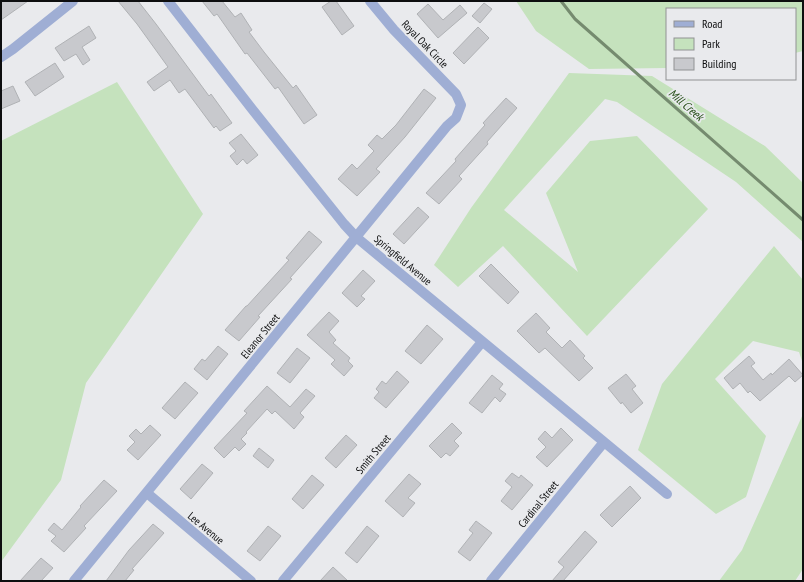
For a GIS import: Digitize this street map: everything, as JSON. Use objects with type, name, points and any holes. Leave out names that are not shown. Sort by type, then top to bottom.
[{"type":"street","points":[[1,57],[73,1]]},
{"type":"street","name":"Springfield Avenue","points":[[168,1],[252,109],[339,218],[356,237],[667,494]]},
{"type":"street","name":"Royal Oak Circle","points":[[370,1],[394,30],[456,94],[461,105]]},
{"type":"street","name":"Eleanor Street","points":[[74,581],[447,126],[456,118],[461,105]]},
{"type":"street","name":"Smith Street","points":[[283,581],[482,342]]},
{"type":"street","name":"Cardinal Street","points":[[491,581],[604,442]]},
{"type":"street","name":"Lee Avenue","points":[[146,493],[251,581]]},
{"type":"green space","points":[[516,1],[803,1],[803,51],[796,53],[796,8],[666,8],[666,68],[589,69],[536,31]]},
{"type":"green space","points":[[569,73],[652,76],[765,146],[803,183],[803,242],[736,182],[617,102],[605,99],[504,210],[578,272],[546,193],[590,141],[637,136],[708,209],[587,336],[503,246],[458,287],[434,265],[471,208]]},
{"type":"green space","points":[[117,82],[203,214],[86,383],[61,480],[1,562],[1,141]]},
{"type":"green space","points":[[774,246],[803,280],[803,364],[799,352],[753,341],[715,379],[766,436],[746,497],[716,514],[638,450],[662,384]]},
{"type":"green space","points":[[803,414],[803,569],[795,581],[719,581],[742,550]]},
{"type":"building","points":[[1,1],[28,1],[1,20]]},
{"type":"building","points":[[118,1],[138,1],[209,96],[211,94],[232,123],[220,131],[216,126],[214,128],[185,89],[179,93],[170,80],[154,91],[147,82],[168,67],[137,24]]},
{"type":"building","points":[[202,1],[222,1],[235,17],[241,13],[252,30],[249,32],[293,88],[296,85],[317,115],[304,124],[278,87],[275,89],[247,53],[245,54],[217,14],[214,16]]},
{"type":"building","points":[[331,1],[336,1],[354,26],[342,35],[322,7]]},
{"type":"building","points":[[484,3],[492,9],[480,23],[472,16]]},
{"type":"building","points":[[428,4],[443,20],[460,5],[467,13],[438,38],[417,14]]},
{"type":"building","points":[[89,26],[96,38],[82,47],[90,60],[83,65],[76,54],[64,61],[55,48]]},
{"type":"building","points":[[478,27],[489,38],[464,64],[453,53]]},
{"type":"building","points":[[55,63],[64,77],[35,96],[25,82]]},
{"type":"building","points":[[13,86],[20,101],[1,109],[1,91]]},
{"type":"building","points":[[424,89],[436,98],[405,137],[376,169],[380,172],[357,196],[338,179],[352,164],[357,169],[374,151],[368,145],[377,135],[382,139],[396,125]]},
{"type":"building","points":[[506,98],[517,108],[487,142],[488,144],[459,176],[462,179],[439,204],[426,193],[456,161],[455,159],[485,125],[483,123]]},
{"type":"building","points":[[241,134],[258,155],[247,164],[243,159],[237,165],[230,156],[236,151],[229,143]]},
{"type":"building","points":[[418,207],[429,217],[404,244],[393,234]]},
{"type":"building","points":[[309,231],[322,242],[290,278],[292,279],[258,316],[260,317],[239,341],[225,330],[289,260],[286,258]]},
{"type":"building","points":[[491,264],[519,292],[508,304],[479,276]]},
{"type":"building","points":[[363,270],[375,281],[361,296],[365,299],[357,307],[342,293]]},
{"type":"building","points":[[329,312],[339,321],[329,332],[336,340],[333,343],[350,358],[348,361],[353,366],[344,376],[331,364],[335,360],[307,335]]},
{"type":"building","points":[[536,313],[550,328],[546,332],[562,348],[570,340],[585,356],[583,358],[593,368],[579,381],[545,348],[539,353],[517,331]]},
{"type":"building","points":[[427,325],[443,339],[421,364],[405,351]]},
{"type":"building","points":[[218,346],[228,354],[207,380],[194,369],[202,359],[205,361]]},
{"type":"building","points":[[297,348],[310,358],[290,383],[277,373]]},
{"type":"building","points":[[749,356],[755,363],[751,366],[763,380],[771,373],[772,375],[789,359],[803,375],[795,382],[789,376],[760,401],[750,391],[748,393],[740,383],[733,389],[724,378]]},
{"type":"building","points":[[397,371],[409,382],[386,408],[374,398],[379,392],[376,389],[382,381],[386,384]]},
{"type":"building","points":[[626,374],[636,386],[632,389],[643,403],[631,413],[622,402],[621,404],[608,388]]},
{"type":"building","points":[[492,375],[503,384],[499,389],[506,394],[500,402],[495,397],[482,413],[469,403]]},
{"type":"building","points":[[185,382],[198,393],[175,419],[162,408]]},
{"type":"building","points":[[267,386],[290,407],[306,389],[315,396],[300,413],[304,417],[294,429],[275,411],[272,414],[267,409],[241,439],[246,444],[239,451],[235,447],[224,458],[214,448],[247,413],[244,411]]},
{"type":"building","points":[[452,423],[462,433],[454,441],[459,446],[450,456],[446,453],[441,458],[429,446]]},
{"type":"building","points":[[150,425],[161,435],[138,460],[127,450],[135,442],[129,436],[136,429],[141,434]]},
{"type":"building","points":[[561,428],[573,440],[547,467],[536,457],[546,447],[538,439],[545,431],[552,438]]},
{"type":"building","points":[[346,435],[357,445],[336,468],[325,458]]},
{"type":"building","points":[[259,448],[274,460],[268,468],[253,456]]},
{"type":"building","points":[[202,464],[213,473],[191,499],[180,489]]},
{"type":"building","points":[[512,473],[519,478],[521,475],[533,485],[512,510],[501,501],[512,487],[505,481]]},
{"type":"building","points":[[409,474],[421,484],[408,498],[415,503],[403,517],[385,501]]},
{"type":"building","points":[[312,475],[324,485],[303,509],[292,499]]},
{"type":"building","points":[[104,480],[117,491],[84,526],[86,528],[64,552],[51,541],[56,536],[48,530],[54,523],[62,530],[81,507],[80,506]]},
{"type":"building","points":[[630,486],[641,498],[612,527],[600,515]]},
{"type":"building","points":[[476,521],[492,533],[470,561],[458,552],[473,533],[469,530]]},
{"type":"building","points":[[153,524],[164,533],[132,569],[134,570],[125,581],[106,581],[129,550]]},
{"type":"building","points":[[268,526],[281,536],[260,561],[247,551]]},
{"type":"building","points":[[367,526],[379,536],[357,563],[345,553]]},
{"type":"building","points":[[585,531],[597,542],[563,581],[552,581],[564,567],[558,562]]},
{"type":"building","points":[[41,558],[53,568],[41,581],[20,581]]},
{"type":"building","points":[[333,567],[348,581],[320,581]]},
{"type":"waterway","name":"Mill Creek","points":[[561,1],[575,19],[803,220]]}]
